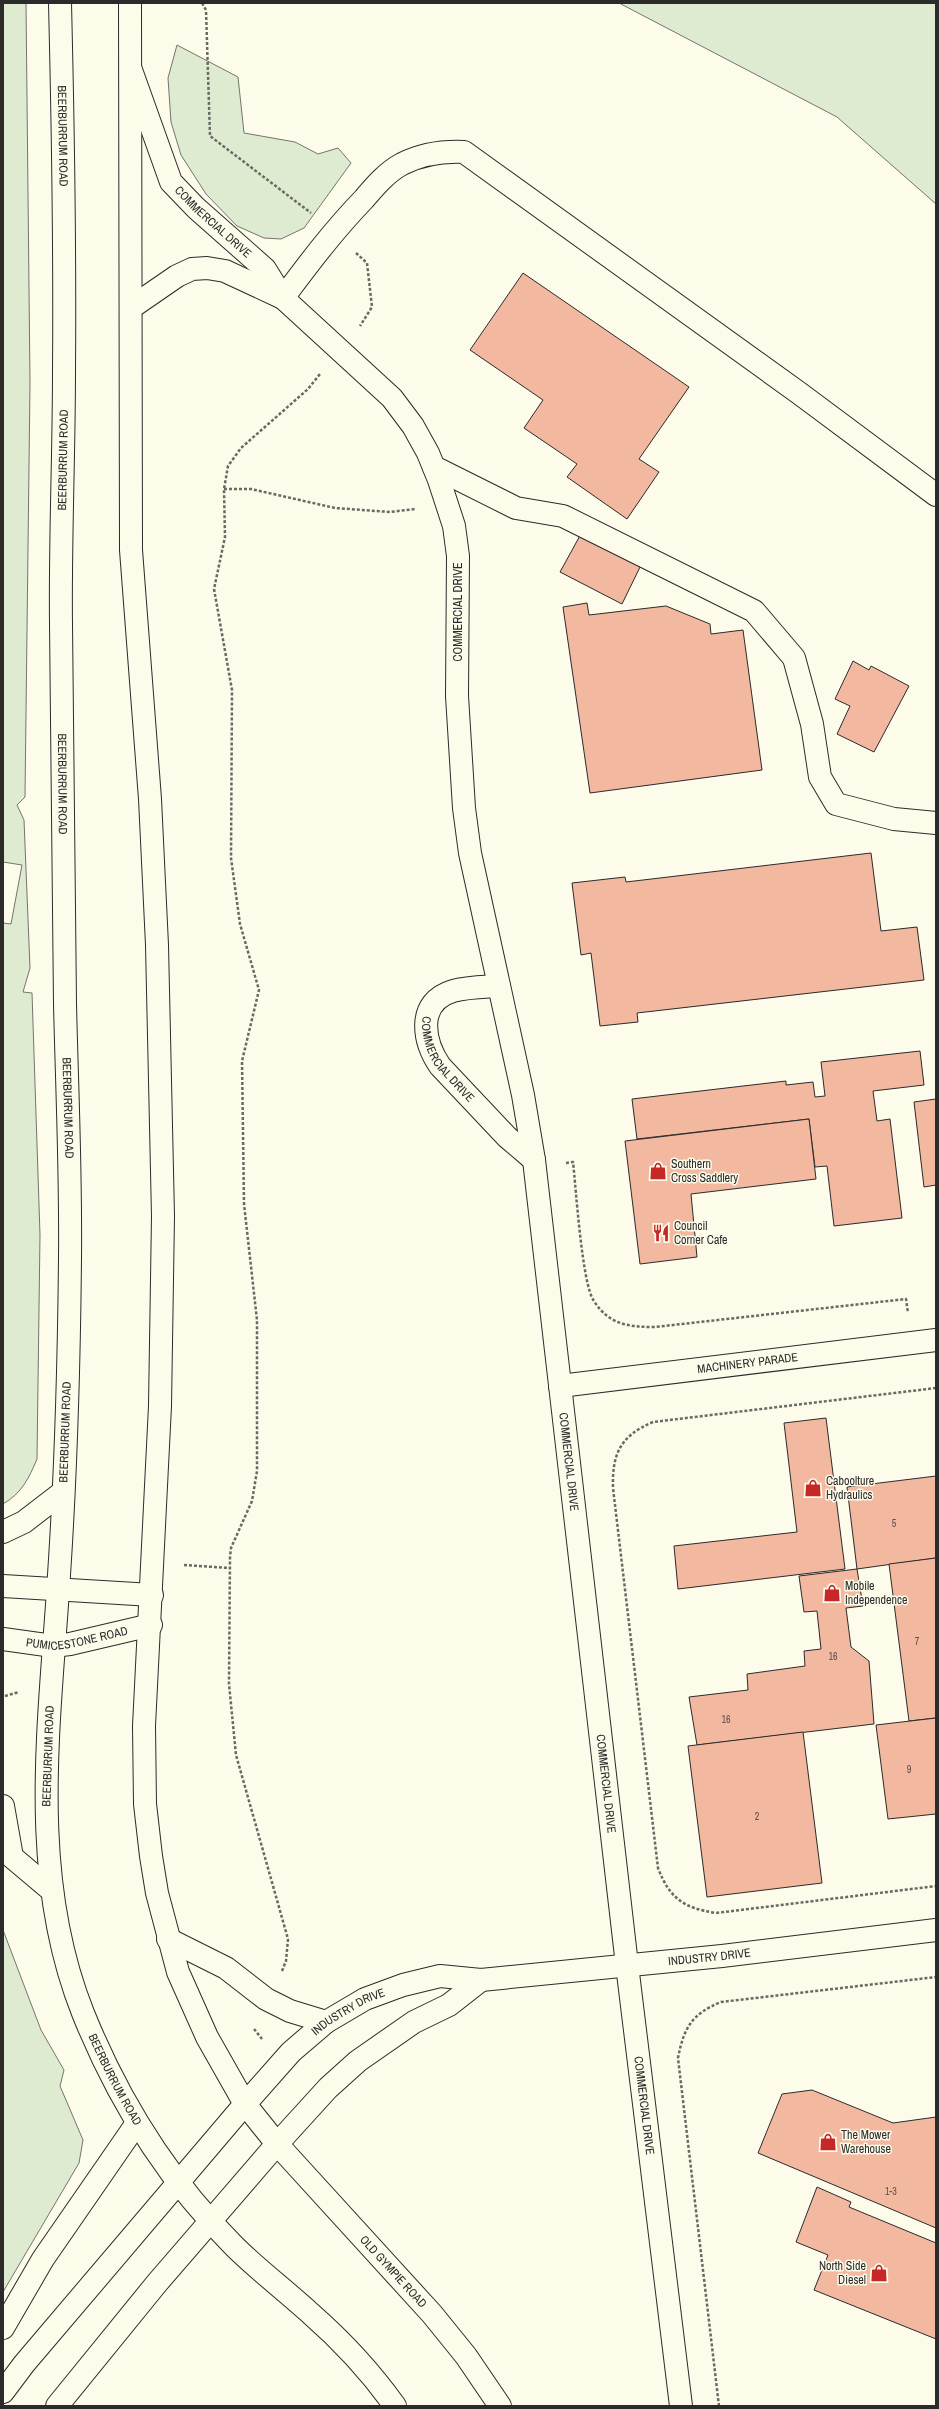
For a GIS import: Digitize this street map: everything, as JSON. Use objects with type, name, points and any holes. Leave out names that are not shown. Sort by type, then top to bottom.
[{"type":"main road","name":"BEERBURRUM ROAD","points":[[60,3],[64,133],[64,371],[60,606],[63,900],[70,1253],[63,1492],[58,1590],[53,1646],[46,1829],[50,1889],[64,1955],[81,2009],[118,2091],[137,2123],[179,2182],[210,2221]]},
{"type":"main road","points":[[130,3],[132,307],[131,550],[150,799],[157,945],[163,1208],[160,1406],[151,1625],[144,1726],[145,1804],[157,1894],[168,1939],[191,2006],[245,2104],[277,2144]]},
{"type":"main road","name":"COMMERCIAL DRIVE","points":[[131,70],[171,182],[196,208],[265,269],[283,298],[392,398],[412,426],[434,467],[448,504],[454,526],[458,556],[457,696],[464,808],[470,853],[523,1095],[534,1163],[627,1965],[681,2406]]},
{"type":"main road","points":[[283,298],[334,230],[384,177],[401,164],[421,156],[443,151],[464,152],[799,393],[936,495]]},
{"type":"main road","name":"COMMERCIAL DRIVE","points":[[132,307],[176,276],[192,269],[207,268],[225,271],[283,298]]},
{"type":"main road","points":[[434,467],[516,508],[563,516],[754,611],[794,658],[812,724],[820,777],[836,804],[894,819],[936,823]]},
{"type":"main road","name":"COMMERCIAL DRIVE","points":[[499,986],[452,991],[438,1000],[429,1010],[426,1040],[431,1053],[440,1066],[507,1138],[534,1163]]},
{"type":"main road","name":"MACHINERY PARADE","points":[[560,1386],[936,1340]]},
{"type":"main road","points":[[3,1532],[24,1522],[63,1492]]},
{"type":"main road","points":[[3,1586],[152,1595]]},
{"type":"main road","name":"PUMICESTONE ROAD","points":[[3,1639],[53,1646],[100,1639],[151,1625]]},
{"type":"main road","points":[[3,1806],[12,1857],[50,1889]]},
{"type":"main road","name":"INDUSTRY DRIVE","points":[[245,2104],[291,2052],[326,2022],[365,1999],[403,1985],[440,1976],[481,1980],[936,1930]]},
{"type":"main road","points":[[168,1939],[226,1968],[249,1988],[270,2002],[290,2011],[326,2022]]},
{"type":"main road","points":[[57,2406],[118,2329],[210,2221],[328,2088],[358,2061],[414,2022],[449,2005],[481,1980]]},
{"type":"main road","points":[[3,2392],[24,2364],[245,2104]]},
{"type":"main road","points":[[3,2328],[43,2259],[137,2123]]},
{"type":"main road","name":"OLD GYMPIE ROAD","points":[[277,2144],[432,2314],[466,2356],[500,2406]]},
{"type":"main road","points":[[210,2221],[254,2264],[334,2335],[361,2362],[395,2406]]},
{"type":"path","points":[[202,3],[206,10],[210,136],[334,230],[367,263],[372,307],[341,350],[308,389],[241,448],[228,466],[224,489],[225,537],[214,589],[232,690],[231,858],[240,924],[259,990],[242,1061],[244,1204],[257,1320],[257,1471],[252,1501],[231,1548],[229,1568],[228,1662],[232,1720],[243,1782],[288,1939],[286,1961],[279,1977]]},
{"type":"path","points":[[224,489],[251,489],[335,508],[390,512],[448,504]]},
{"type":"path","points":[[534,1163],[573,1162],[587,1280],[593,1300],[607,1316],[629,1327],[655,1327],[906,1299],[912,1343]]},
{"type":"path","points":[[936,1388],[653,1422],[638,1429],[622,1444],[612,1464],[613,1488],[658,1868],[671,1893],[681,1902],[698,1910],[716,1913],[936,1886]]},
{"type":"path","points":[[184,1565],[229,1568]]},
{"type":"path","points":[[5,1696],[19,1692],[19,1688]]},
{"type":"path","points":[[720,2406],[678,2058],[682,2038],[692,2020],[705,2009],[721,2002],[936,1977]]},
{"type":"green space","points":[[3,3],[26,3],[30,383],[25,797],[17,805],[24,820],[30,968],[23,992],[32,993],[40,1235],[37,1459],[20,1490],[10,1500],[3,1504],[3,923],[11,924],[22,865],[3,862]]},
{"type":"green space","points":[[619,3],[936,3],[936,204],[837,117]]},
{"type":"green space","points":[[177,45],[238,77],[244,133],[295,142],[318,154],[338,148],[351,163],[304,228],[281,239],[264,238],[237,226],[206,194],[181,155],[171,122],[168,78]]},
{"type":"green space","points":[[3,1930],[41,2030],[64,2070],[60,2086],[83,2140],[79,2163],[3,2292]]},
{"type":"building","points":[[523,273],[689,387],[639,459],[659,472],[627,519],[567,477],[577,464],[524,428],[543,400],[470,350]]},
{"type":"building","points":[[582,532],[642,563],[622,604],[560,572]]},
{"type":"building","points":[[587,603],[589,615],[666,606],[710,624],[711,634],[743,630],[762,770],[590,793],[563,607]]},
{"type":"building","points":[[853,661],[869,670],[871,666],[909,686],[874,752],[837,734],[850,706],[835,699]]},
{"type":"building","points":[[871,853],[881,931],[917,927],[924,980],[637,1013],[638,1022],[600,1026],[591,953],[581,955],[572,883],[625,877],[626,882]]},
{"type":"building","points":[[920,1051],[924,1085],[873,1091],[877,1121],[890,1119],[902,1218],[834,1226],[827,1166],[815,1167],[809,1119],[637,1139],[632,1099],[786,1081],[786,1085],[813,1082],[815,1097],[825,1096],[821,1062]]},
{"type":"building","points":[[936,1099],[936,1185],[924,1187],[914,1102]]},
{"type":"building","points":[[809,1119],[816,1179],[691,1194],[697,1257],[640,1264],[625,1141]]},
{"type":"building","points":[[826,1418],[845,1569],[678,1589],[674,1546],[797,1532],[784,1423]]},
{"type":"building","points":[[936,1476],[936,1558],[857,1569],[847,1487]]},
{"type":"building","points":[[936,1558],[936,1718],[909,1721],[889,1564]]},
{"type":"building","points":[[857,1569],[863,1606],[846,1608],[851,1647],[869,1661],[874,1724],[697,1745],[689,1697],[748,1690],[747,1674],[805,1666],[804,1651],[821,1649],[817,1611],[804,1612],[799,1576]]},
{"type":"building","points":[[936,1718],[936,1814],[888,1819],[876,1725]]},
{"type":"building","points":[[803,1732],[822,1883],[707,1897],[688,1746]]},
{"type":"building","points":[[812,2090],[893,2123],[936,2117],[936,2228],[758,2153],[782,2094]]},
{"type":"building","name":"North Side Diesel","points":[[817,2187],[851,2202],[849,2207],[936,2243],[936,2339],[814,2290],[828,2255],[796,2242]]},
{"type":"place","name":"Southern Cross Saddlery","points":[[658,1171]]},
{"type":"place","name":"Council Corner Cafe","points":[[661,1233]]},
{"type":"place","name":"Caboolture Hydraulics","points":[[813,1488]]},
{"type":"place","name":"Mobile Independence","points":[[832,1593]]},
{"type":"place","name":"The Mower Warehouse","points":[[828,2142]]},
{"type":"place","name":"North Side Diesel","points":[[879,2273]]}]
